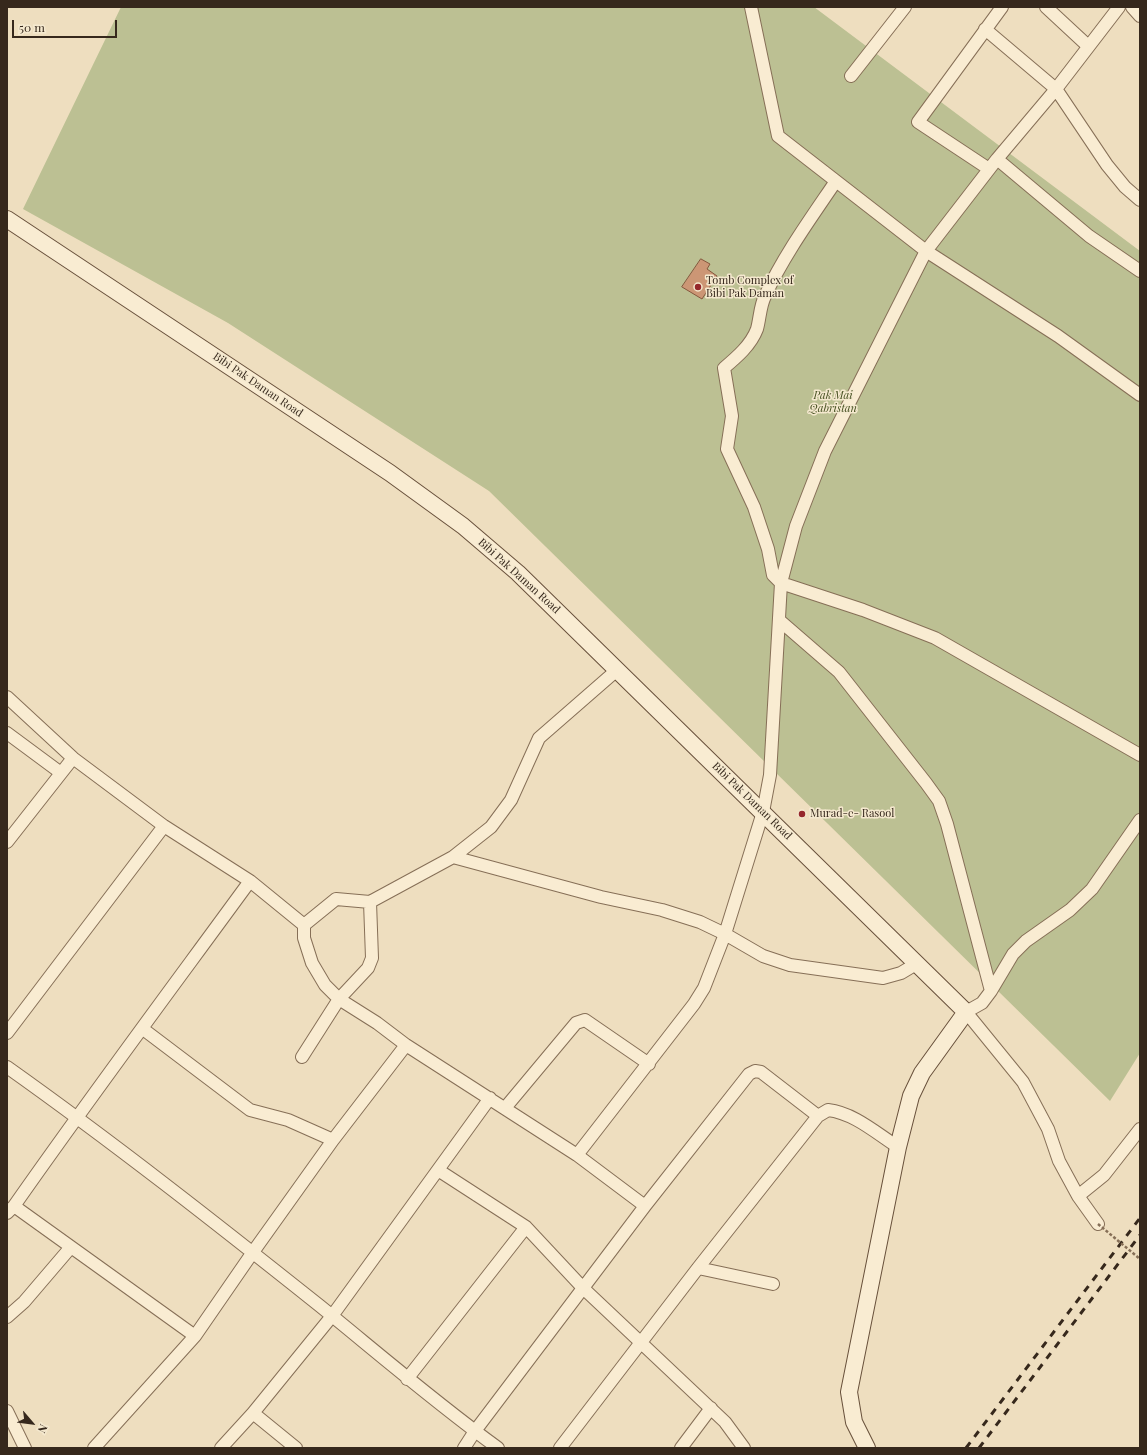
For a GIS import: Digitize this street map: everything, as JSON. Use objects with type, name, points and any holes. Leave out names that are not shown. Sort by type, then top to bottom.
[{"type":"street","points":[[751,7],[778,136],[926,251],[1058,336],[1140,395]]},
{"type":"street","points":[[851,76],[905,7]]},
{"type":"street","points":[[989,169],[918,122],[1002,7]]},
{"type":"street","points":[[1046,7],[1088,46]]},
{"type":"street","points":[[577,1155],[694,1004],[704,988],[725,934],[763,812],[771,768],[782,583],[796,526],[825,451],[926,251],[997,159],[1056,89],[1119,7]]},
{"type":"street","points":[[1132,7],[1140,16]]},
{"type":"street","points":[[985,29],[1056,89],[1107,165],[1125,187],[1140,200]]},
{"type":"street","points":[[997,159],[1089,236],[1140,271]]},
{"type":"street","points":[[836,181],[799,236],[764,297],[757,329],[750,341],[740,354],[724,368],[732,416],[727,450],[754,507],[768,549],[773,575],[782,583],[863,610],[935,638],[1140,755]]},
{"type":"street","name":"Bibi Pak Daman Road","points":[[7,219],[390,473],[451,518],[518,573],[966,1012]]},
{"type":"street","points":[[779,620],[839,672],[894,740],[938,801],[947,824],[991,991]]},
{"type":"street","points":[[304,925],[336,900],[370,902],[453,857],[491,827],[511,800],[539,738],[617,670]]},
{"type":"street","points":[[7,697],[73,758],[164,826],[250,881],[304,925]]},
{"type":"street","points":[[7,733],[62,772]]},
{"type":"street","points":[[7,842],[73,758]]},
{"type":"street","points":[[867,1448],[854,1422],[849,1392],[898,1147],[912,1096],[922,1073],[966,1012],[982,1003],[1013,954],[1026,942],[1070,910],[1092,889],[1140,820]]},
{"type":"street","points":[[7,1032],[164,826]]},
{"type":"street","points":[[453,857],[600,897],[662,910],[700,922],[725,934],[763,956],[790,965],[883,978],[901,974],[916,964]]},
{"type":"street","points":[[195,1336],[71,1247],[11,1209],[250,881]]},
{"type":"street","points":[[302,1057],[339,999],[368,968],[372,958],[370,902]]},
{"type":"street","points":[[304,925],[304,938],[312,963],[325,984],[339,999],[377,1023],[406,1045],[577,1155],[644,1206]]},
{"type":"street","points":[[966,1012],[1023,1082],[1048,1129],[1059,1161],[1078,1196],[1098,1224]]},
{"type":"street","points":[[505,1108],[576,1023],[585,1020],[649,1064]]},
{"type":"street","points":[[142,1029],[250,1110],[288,1120],[333,1140]]},
{"type":"street","points":[[94,1448],[195,1336],[333,1140],[406,1045]]},
{"type":"street","points":[[7,1067],[77,1117],[253,1252],[407,1379],[498,1448]]},
{"type":"street","points":[[464,1448],[475,1431],[644,1206],[749,1074],[755,1071],[762,1072],[818,1116]]},
{"type":"street","points":[[221,1448],[253,1413],[332,1316],[490,1098]]},
{"type":"street","points":[[560,1448],[698,1268],[818,1116],[828,1110],[838,1111],[855,1119],[898,1147]]},
{"type":"street","points":[[1078,1196],[1104,1175],[1140,1129]]},
{"type":"street","points":[[438,1170],[526,1227],[583,1288],[642,1342],[725,1422],[744,1448]]},
{"type":"street","points":[[407,1379],[526,1227]]},
{"type":"street","points":[[7,1317],[24,1302],[71,1247]]},
{"type":"street","points":[[698,1268],[773,1284]]},
{"type":"street","points":[[681,1448],[711,1408]]},
{"type":"street","points":[[7,1411],[25,1448]]},
{"type":"street","points":[[253,1413],[296,1448]]},
{"type":"path","points":[[1098,1224],[1140,1259]]},
{"type":"green space","name":"Pak Mai Qabristan","points":[[121,7],[814,7],[1140,251],[1140,1053],[1110,1101],[489,491],[228,323],[23,209]]},
{"type":"building","points":[[701,259],[710,264],[707,269],[717,276],[702,299],[682,287]]},
{"type":"railway","points":[[966,1448],[1140,1218]]},
{"type":"railway","points":[[979,1448],[1140,1235]]},
{"type":"place","name":"Tomb Complex of Bibi Pak Daman","points":[[698,287]]},
{"type":"place","name":"Murad-e- Rasool","points":[[802,814]]}]
